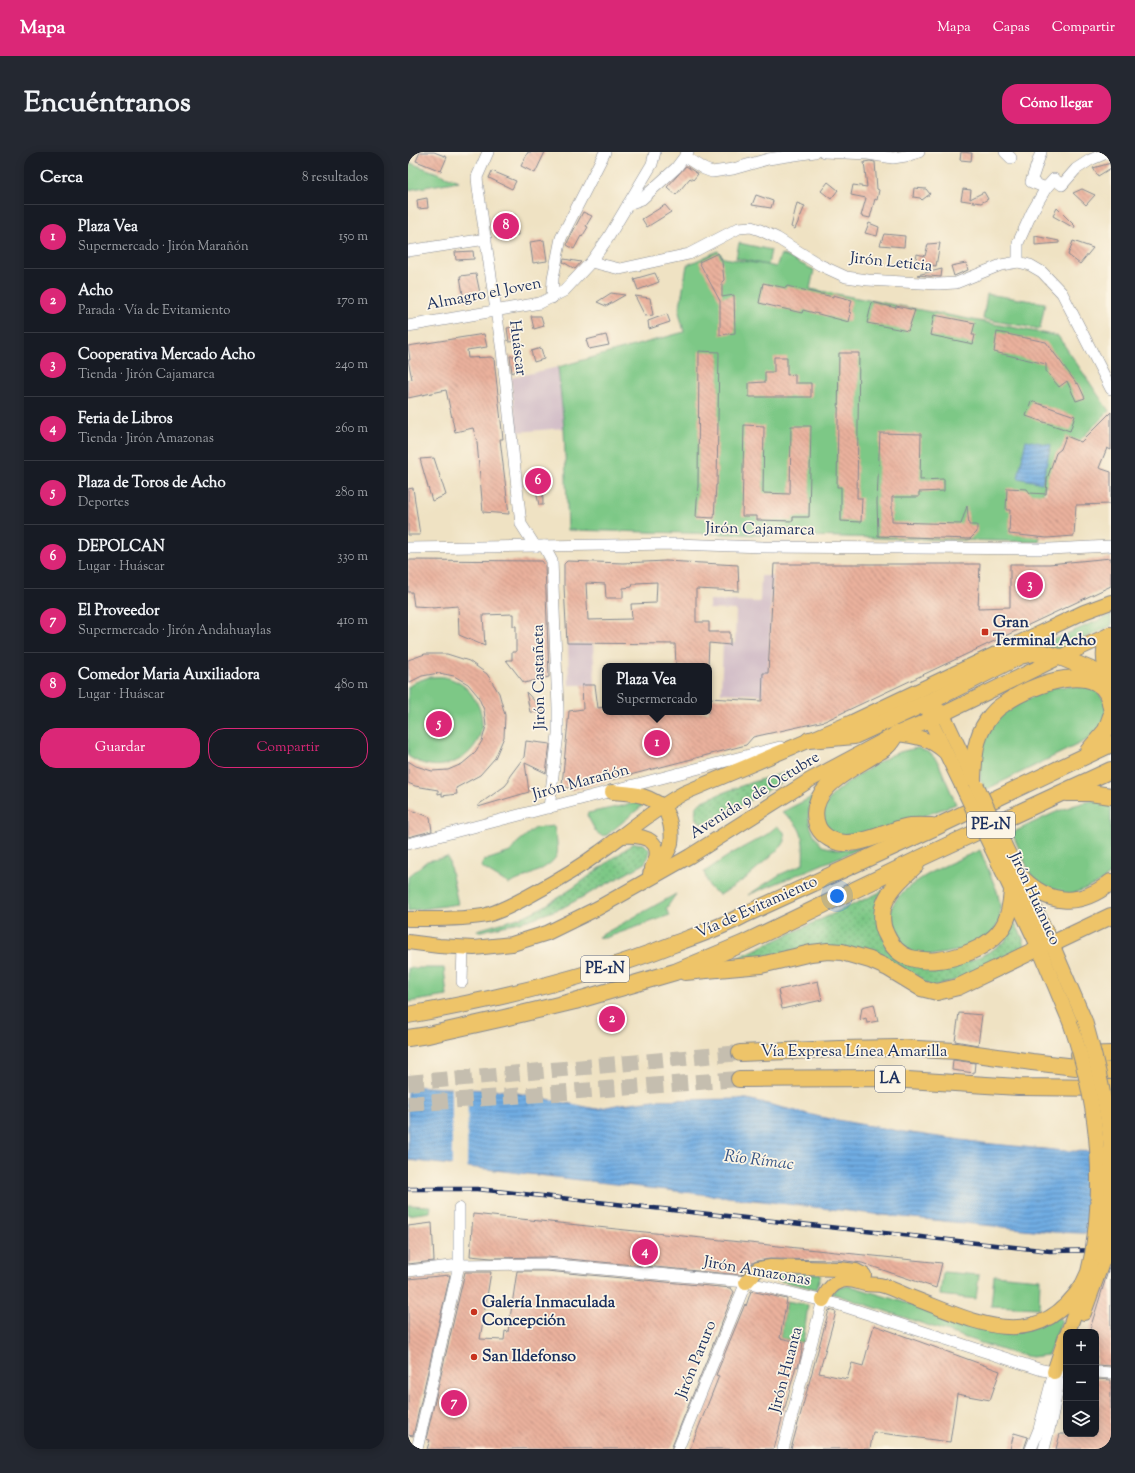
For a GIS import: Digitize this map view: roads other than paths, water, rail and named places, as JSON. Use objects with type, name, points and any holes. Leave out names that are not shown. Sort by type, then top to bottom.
[{"type":"highway","points":[[1110,635],[1106,644],[1104,655],[1111,677]]},
{"type":"highway","points":[[809,740],[854,736],[928,702],[1009,661],[1020,656],[1033,653],[1045,653],[1060,657],[1111,677]]},
{"type":"highway","points":[[972,785],[976,749],[980,734],[986,722],[1004,703],[1017,696],[1056,681],[1066,678],[1077,678],[1087,679],[1103,688],[1108,696],[1111,708]]},
{"type":"highway","points":[[1082,758],[1106,730],[1111,716]]},
{"type":"highway","points":[[896,734],[887,747],[842,776],[830,785],[821,795],[815,807],[815,819],[820,831],[830,840],[846,843],[862,840],[907,826],[938,826]]},
{"type":"highway","name":"Vía de Evitamiento","points":[[408,1015],[572,980],[651,953],[729,923],[1111,744]]},
{"type":"highway","name":"Vía de Evitamiento","points":[[408,1038],[428,1035],[574,1001],[675,972],[742,944],[1058,793],[1111,770]]},
{"type":"highway","points":[[1058,793],[1090,793],[1111,796]]},
{"type":"highway","points":[[925,856],[894,887],[885,902],[882,917],[884,930],[889,941],[897,951],[910,958],[924,961],[939,960],[968,953],[984,946],[996,937],[1005,924],[1010,910],[1012,891]]},
{"type":"highway","points":[[1019,875],[1038,891],[1054,898],[1066,900],[1088,896],[1111,882]]},
{"type":"highway","points":[[675,972],[695,972],[760,965],[811,953],[828,951],[842,952],[870,960],[888,968],[920,988],[937,992],[958,987],[1111,916]]},
{"type":"highway","name":"Vía Expresa Línea Amarilla","points":[[740,1053],[899,1048],[956,1051],[1111,1071]]},
{"type":"highway","points":[[1032,1062],[1068,1056],[1111,1054]]},
{"type":"highway","name":"Vía Expresa Línea Amarilla","points":[[739,1080],[876,1078],[1018,1088],[1111,1088]]},
{"type":"main road","name":"Avenida 9 de Octubre","points":[[408,919],[486,915],[507,907],[564,877],[661,806],[684,793],[852,722],[1084,612],[1111,602]]},
{"type":"main road","name":"Avenida 9 de Octubre","points":[[408,942],[474,948],[512,944],[547,933],[598,908],[690,856],[810,780],[896,734],[944,714],[1060,657],[1110,635]]},
{"type":"main road","points":[[1009,661],[1018,644]]},
{"type":"main road","name":"Jirón Huánuco","points":[[928,702],[944,714],[998,846],[1012,891],[1045,946],[1085,1021],[1097,1063],[1108,1120],[1111,1150],[1110,1201],[1097,1257],[1082,1285],[1080,1298],[1069,1329]]},
{"type":"main road","name":"Jirón Huánuco","points":[[928,702],[930,720],[947,754],[972,785]]},
{"type":"main road","points":[[896,734],[925,739],[937,745],[947,754]]},
{"type":"main road","points":[[612,792],[638,794],[650,798],[661,806],[670,826],[672,840],[666,855],[644,882]]},
{"type":"main road","points":[[621,836],[643,837],[652,842],[655,846],[658,854],[644,882]]},
{"type":"main road","name":"Jirón Huánuco","points":[[998,846],[1019,875],[1080,1050],[1090,1091],[1099,1168],[1096,1281],[1078,1329]]},
{"type":"main road","points":[[408,950],[439,946]]},
{"type":"main road","points":[[746,1282],[758,1269],[771,1267],[839,1269],[856,1272],[875,1279],[880,1286]]},
{"type":"main road","points":[[822,1300],[830,1287],[842,1280],[850,1280],[880,1286],[966,1318],[990,1325],[1008,1328],[1024,1327],[1053,1316],[1075,1296],[1082,1285]]},
{"type":"street","name":"Huáscar","points":[[488,152],[477,177],[503,364],[521,524],[539,546]]},
{"type":"street","points":[[552,298],[553,278],[561,238],[605,152]]},
{"type":"street","name":"Almagro el Joven","points":[[408,326],[540,303],[564,292],[591,262],[608,238],[652,164],[655,152]]},
{"type":"street","points":[[628,204],[642,199],[676,168],[687,155],[704,169],[712,172],[733,169],[768,159],[815,152]]},
{"type":"street","points":[[824,152],[868,154],[893,158],[919,152]]},
{"type":"street","points":[[887,156],[898,152]]},
{"type":"street","points":[[1041,152],[1031,182],[1046,188]]},
{"type":"street","points":[[1109,152],[1090,160],[1076,169],[1062,185],[1054,179],[1046,188],[1032,212],[1018,242],[1018,262],[1030,265],[1042,272],[1062,293],[1111,389]]},
{"type":"street","name":"Jirón Leticia","points":[[591,262],[620,269],[689,254],[739,228],[745,227],[760,230],[777,238],[820,265],[846,277],[861,279],[938,284],[956,283],[987,269],[1018,262]]},
{"type":"street","points":[[408,251],[486,239]]},
{"type":"street","name":"Jirón Cajamarca","points":[[408,548],[676,544],[763,547],[1050,549],[1111,546]]},
{"type":"street","name":"Jirón Castañeta","points":[[539,546],[552,560],[558,708],[558,734],[549,808]]},
{"type":"street","name":"Jirón Marañón","points":[[408,844],[809,740]]},
{"type":"street","points":[[462,982],[463,948]]},
{"type":"street","points":[[417,1449],[459,1265],[459,1208]]},
{"type":"street","name":"Jirón Amazonas","points":[[408,1271],[459,1265],[546,1264],[746,1282],[822,1300],[1042,1370],[1062,1368]]},
{"type":"street","name":"Jirón Paruro","points":[[678,1449],[746,1282]]},
{"type":"street","name":"Jirón Huanta","points":[[783,1449],[822,1300]]},
{"type":"street","points":[[1031,1449],[1062,1368]]},
{"type":"street","points":[[1044,1449],[1062,1368]]},
{"type":"street","points":[[1099,1372],[1111,1372]]},
{"type":"water","points":[[1026,440],[1051,445],[1042,483],[1018,478]]},
{"type":"water","name":"Río Rímac","points":[[408,1086],[507,1091],[596,1109],[655,1100],[747,1099],[820,1117],[904,1132],[982,1143],[1065,1151],[1111,1152],[1111,1234],[1054,1232],[883,1215],[408,1160]]},
{"type":"tunnel","points":[[408,1083],[740,1053]]},
{"type":"tunnel","points":[[408,1104],[739,1079]]},
{"type":"railway","points":[[408,1189],[477,1189],[1050,1251],[1111,1250]]},
{"type":"place","name":"Comedor Maria Auxiliadora","points":[[506,226]]},
{"type":"place","name":"DEPOLCAN","points":[[538,481]]},
{"type":"place","name":"Cooperativa Mercado Acho","points":[[1030,585]]},
{"type":"place","name":"Gran Terminal Acho","points":[[985,632]]},
{"type":"place","name":"Plaza de Toros de Acho","points":[[439,724]]},
{"type":"place","name":"Plaza Vea","points":[[657,743]]},
{"type":"place","name":"Acho","points":[[612,1019]]},
{"type":"place","name":"Feria de Libros","points":[[645,1252]]},
{"type":"place","name":"Galería Inmaculada Concepción","points":[[474,1312]]},
{"type":"place","name":"San Ildefonso","points":[[474,1357]]},
{"type":"place","name":"El Proveedor","points":[[454,1403]]}]
